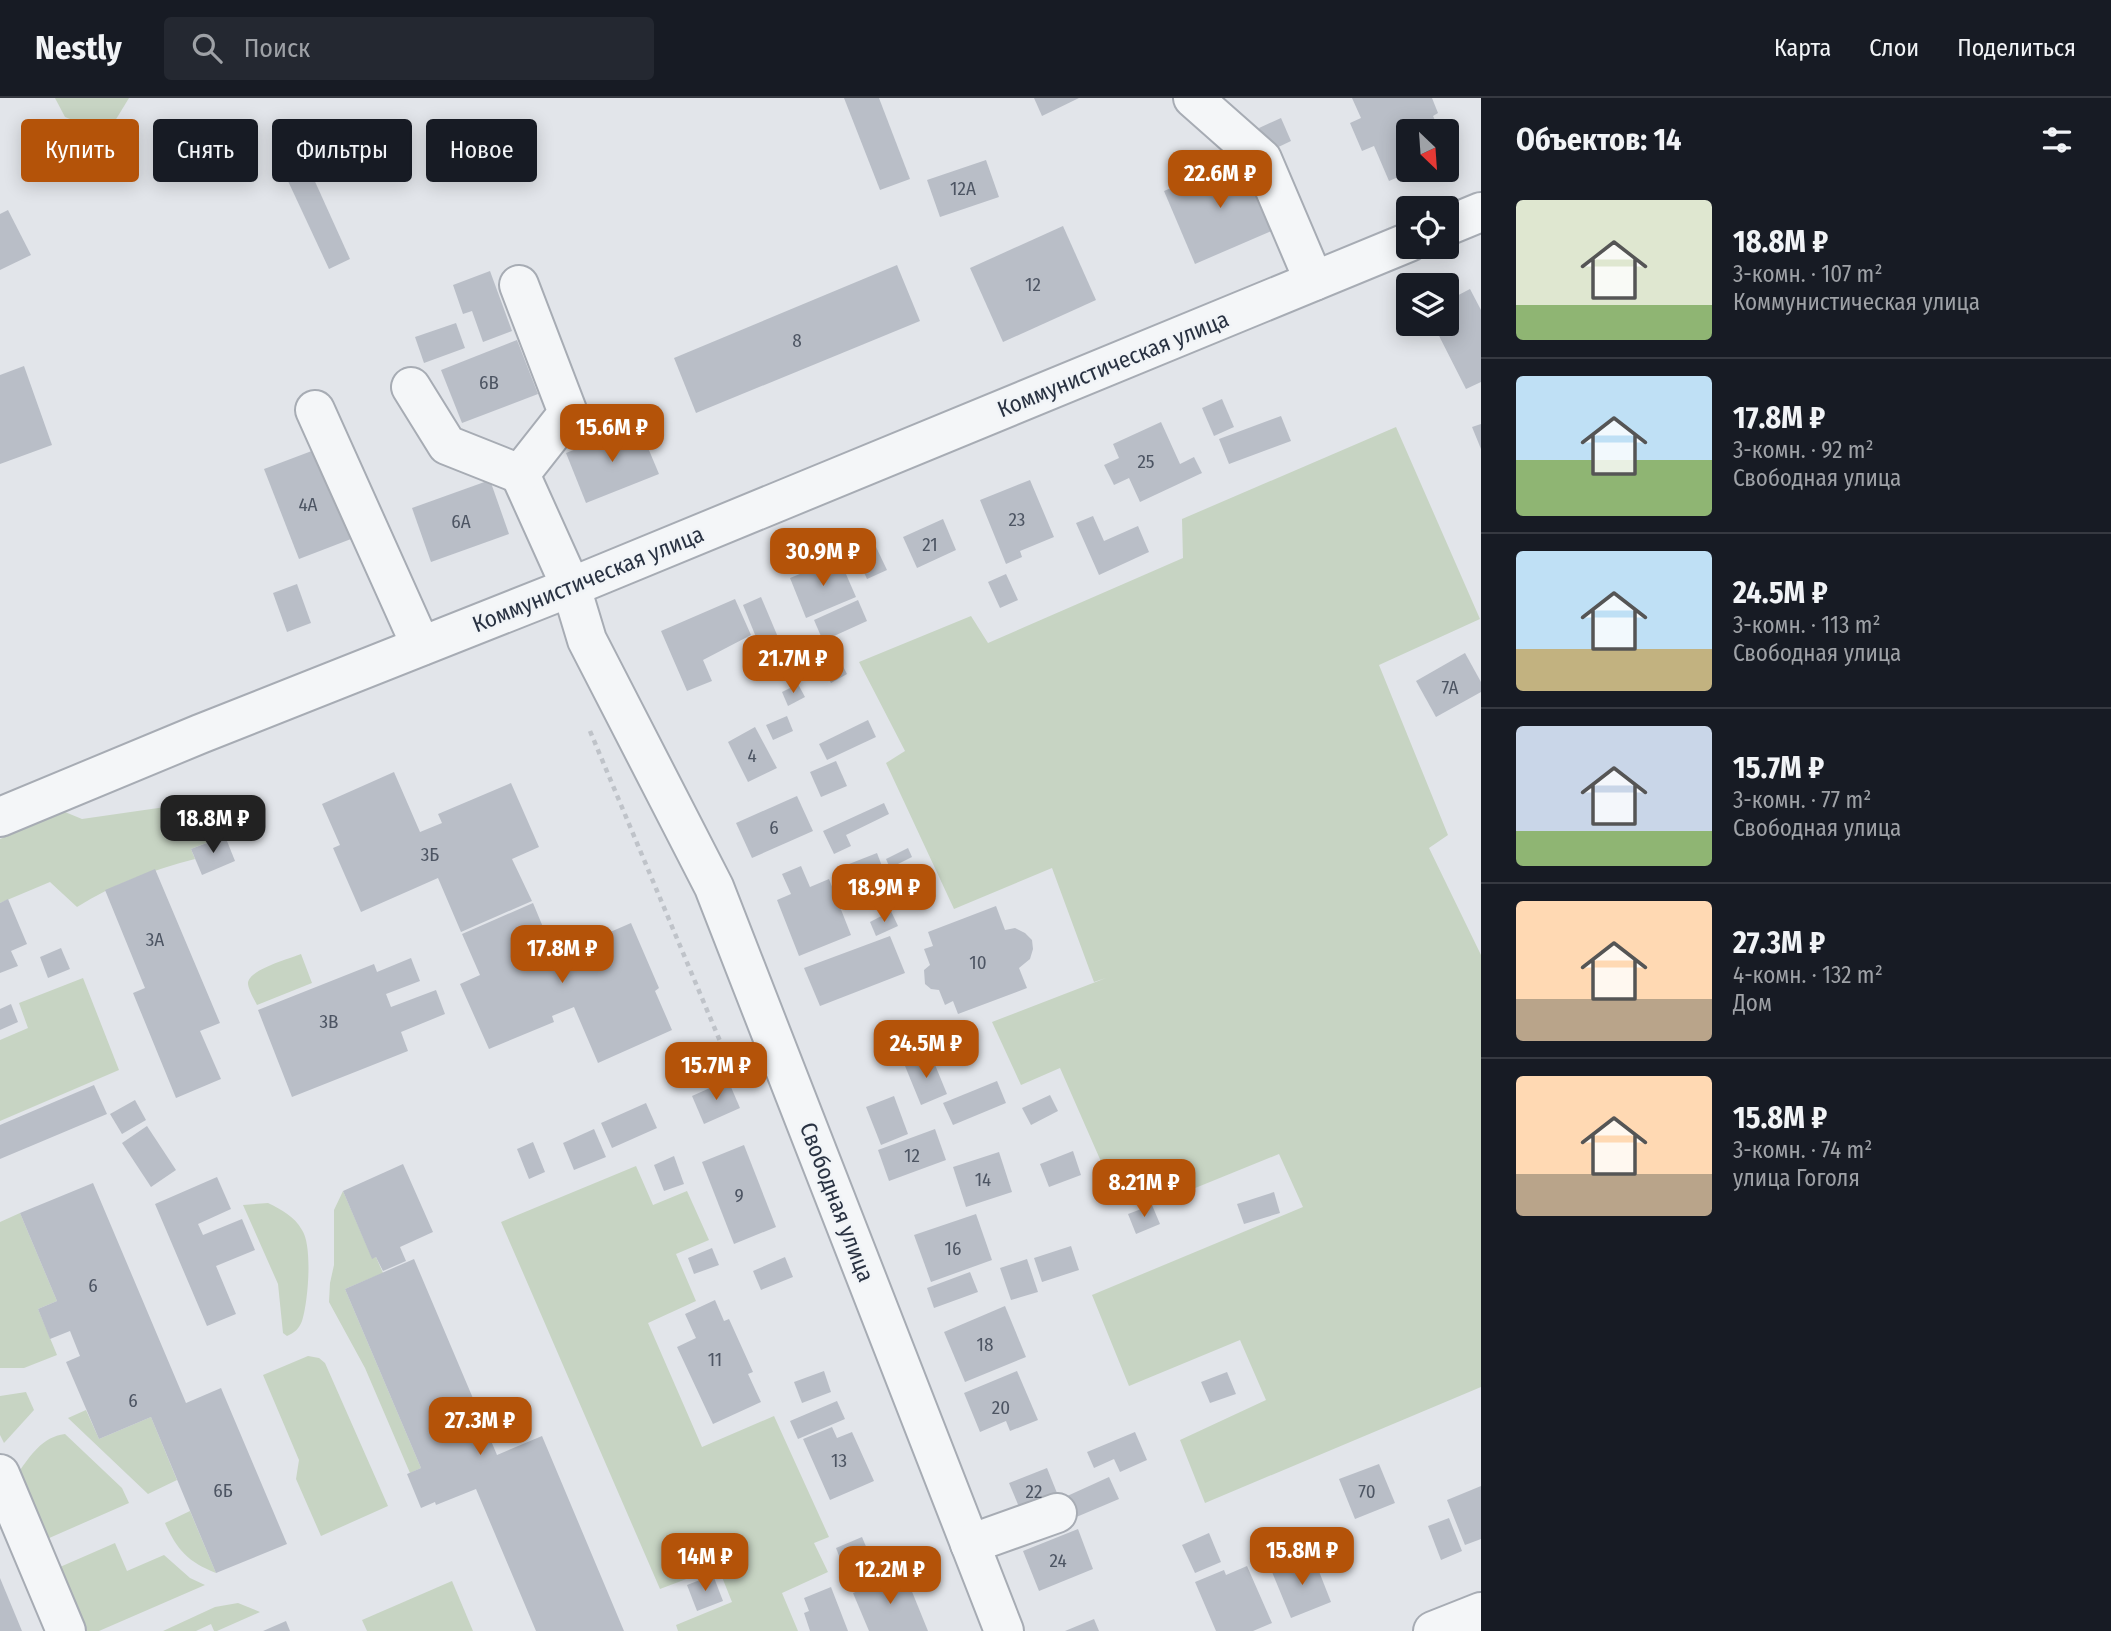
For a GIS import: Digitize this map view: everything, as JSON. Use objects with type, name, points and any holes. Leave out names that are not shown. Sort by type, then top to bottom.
[{"type":"street","points":[[1193,98],[1262,159],[1314,281]]},
{"type":"street","points":[[1459,221],[1481,212]]},
{"type":"street","name":"Коммунистическая улица","points":[[0,817],[571,587],[1396,247]]},
{"type":"street","points":[[411,387],[447,445],[520,474],[568,413],[519,285]]},
{"type":"street","points":[[315,410],[421,646]]},
{"type":"street","name":"Свободная улица","points":[[520,474],[571,587],[587,640],[714,887],[1004,1631]]},
{"type":"street","points":[[0,1474],[66,1631]]},
{"type":"street","points":[[970,1544],[1057,1513]]},
{"type":"street","points":[[1433,1631],[1481,1612]]},
{"type":"path","points":[[590,730],[725,1053]]},
{"type":"green space","points":[[55,98],[129,98],[116,119],[65,117]]},
{"type":"green space","points":[[1396,427],[1480,619],[1379,665],[1448,835],[1429,848],[1481,955],[1481,1387],[1205,1503],[1180,1440],[1266,1400],[1240,1340],[1129,1386],[1092,1295],[1303,1207],[1279,1154],[1178,1195],[1169,1177],[1117,1198],[1060,1068],[1021,1085],[992,1022],[1106,978],[1094,982],[1052,868],[954,909],[886,763],[905,751],[859,662],[971,616],[988,643],[1183,558],[1182,519]]},
{"type":"green space","points":[[200,802],[216,839],[191,849],[195,859],[134,879],[77,907],[50,882],[0,903],[0,839],[65,812],[82,819]]},
{"type":"green space","points":[[301,954],[312,983],[257,1005],[248,984],[249,979],[261,970]]},
{"type":"green space","points":[[83,978],[119,1070],[0,1121],[0,1040],[28,1028],[19,1003]]},
{"type":"green space","points":[[636,1166],[653,1205],[687,1191],[709,1240],[676,1254],[696,1301],[648,1323],[702,1447],[774,1416],[829,1537],[814,1543],[828,1572],[782,1593],[798,1631],[678,1631],[676,1625],[732,1602],[718,1567],[660,1589],[501,1222]]},
{"type":"green space","points":[[343,1191],[372,1258],[376,1257],[383,1273],[345,1289],[421,1468],[410,1473],[365,1368],[329,1302],[334,1265],[334,1210]]},
{"type":"green space","points":[[268,1203],[295,1221],[302,1230],[307,1248],[308,1289],[304,1313],[298,1328],[287,1336],[283,1333],[278,1284],[243,1205]]},
{"type":"green space","points":[[20,1213],[57,1301],[38,1309],[57,1355],[24,1368],[0,1368],[0,1222]]},
{"type":"green space","points":[[308,1356],[319,1358],[325,1363],[388,1506],[321,1536],[296,1479],[299,1460],[263,1375]]},
{"type":"green space","points":[[26,1392],[34,1410],[4,1443],[0,1435],[0,1396]]},
{"type":"green space","points":[[86,1410],[99,1439],[151,1417],[177,1480],[148,1494],[68,1418]]},
{"type":"green space","points":[[65,1434],[122,1488],[129,1503],[47,1539],[18,1473],[43,1443]]},
{"type":"green space","points":[[190,1511],[216,1573],[184,1554],[165,1523]]},
{"type":"green space","points":[[115,1543],[127,1571],[164,1555],[190,1578],[205,1585],[99,1631],[87,1631],[60,1567]]},
{"type":"green space","points":[[452,1581],[473,1631],[367,1631],[362,1620]]},
{"type":"green space","points":[[238,1603],[260,1612],[217,1631],[214,1631],[211,1624],[196,1631],[163,1631],[215,1607]]},
{"type":"building","points":[[844,98],[879,98],[910,179],[880,190]]},
{"type":"building","points":[[1034,98],[1079,98],[1042,116]]},
{"type":"building","points":[[1352,98],[1432,98],[1438,113],[1433,116],[1434,119],[1396,119],[1396,178],[1389,181],[1374,146],[1362,151],[1350,123],[1361,118]]},
{"type":"building","points":[[1281,118],[1291,141],[1270,151],[1259,128]]},
{"type":"building","points":[[1245,156],[1276,229],[1195,264],[1164,191]]},
{"type":"building","points":[[986,160],[999,197],[940,217],[927,180]]},
{"type":"building","points":[[288,182],[315,182],[350,259],[329,269]]},
{"type":"building","points":[[8,210],[31,255],[0,270],[0,214]]},
{"type":"building","points":[[1063,226],[1096,300],[1003,342],[970,268]]},
{"type":"building","points":[[897,265],[920,321],[696,413],[674,358]]},
{"type":"building","points":[[490,271],[512,331],[483,342],[472,311],[463,314],[453,285]]},
{"type":"building","points":[[1470,289],[1481,310],[1481,382],[1466,389],[1439,336],[1459,336],[1459,295]]},
{"type":"building","points":[[456,323],[465,348],[424,363],[415,337]]},
{"type":"building","points":[[517,340],[538,394],[462,423],[441,370]]},
{"type":"building","points":[[24,366],[52,445],[0,464],[0,375]]},
{"type":"building","points":[[1222,399],[1234,427],[1214,436],[1202,408]]},
{"type":"building","points":[[1281,416],[1291,441],[1229,464],[1219,439]]},
{"type":"building","points":[[1161,422],[1180,464],[1194,457],[1202,473],[1140,502],[1129,478],[1114,485],[1104,465],[1119,458],[1113,444]]},
{"type":"building","points":[[638,424],[659,474],[586,503],[566,453]]},
{"type":"building","points":[[1481,424],[1481,449],[1472,427]]},
{"type":"building","points":[[317,449],[351,539],[299,559],[264,469]]},
{"type":"building","points":[[490,480],[509,534],[431,562],[412,508]]},
{"type":"building","points":[[1030,480],[1054,537],[1020,551],[1022,557],[1006,564],[980,500]]},
{"type":"building","points":[[1093,516],[1104,541],[1138,526],[1149,552],[1099,575],[1076,523]]},
{"type":"building","points":[[943,519],[956,550],[917,568],[903,537]]},
{"type":"building","points":[[876,547],[887,570],[867,579],[856,555]]},
{"type":"building","points":[[839,558],[856,597],[806,618],[790,578]]},
{"type":"building","points":[[1006,574],[1018,600],[1000,608],[988,582]]},
{"type":"building","points":[[297,584],[311,623],[287,632],[273,593]]},
{"type":"building","points":[[761,597],[783,649],[764,657],[743,605]]},
{"type":"building","points":[[735,599],[751,635],[703,660],[712,681],[687,691],[661,631]]},
{"type":"building","points":[[858,600],[867,621],[823,641],[814,620]]},
{"type":"building","points":[[816,638],[825,656],[835,651],[847,674],[831,683],[824,669],[808,678],[793,649]]},
{"type":"building","points":[[1465,653],[1481,682],[1481,692],[1436,717],[1416,681]]},
{"type":"building","points":[[798,684],[805,697],[788,706],[782,692]]},
{"type":"building","points":[[787,716],[793,731],[773,740],[766,725]]},
{"type":"building","points":[[868,720],[876,737],[827,760],[819,744]]},
{"type":"building","points":[[755,727],[777,768],[748,782],[728,742]]},
{"type":"building","points":[[836,761],[847,786],[821,797],[810,772]]},
{"type":"building","points":[[394,772],[420,832],[442,823],[438,814],[511,783],[539,847],[512,859],[532,901],[461,932],[438,878],[361,912],[333,848],[340,845],[322,804]]},
{"type":"building","points":[[797,796],[813,831],[752,858],[736,823]]},
{"type":"building","points":[[884,803],[889,814],[846,835],[851,846],[834,854],[823,831]]},
{"type":"building","points":[[225,836],[235,861],[202,875],[191,849]]},
{"type":"building","points":[[908,848],[912,857],[890,868],[886,859]]},
{"type":"building","points":[[877,853],[893,895],[866,906],[849,864]]},
{"type":"building","points":[[801,866],[810,887],[829,879],[851,935],[799,956],[777,900],[791,894],[782,874]]},
{"type":"building","points":[[155,869],[220,1023],[200,1031],[221,1079],[176,1098],[133,993],[145,988],[105,890]]},
{"type":"building","points":[[8,899],[27,944],[11,951],[18,966],[0,973],[0,903]]},
{"type":"building","points":[[533,903],[555,956],[631,923],[659,988],[655,991],[672,1030],[598,1063],[574,1007],[552,1016],[554,1022],[489,1049],[460,984],[480,975],[462,934]]},
{"type":"building","points":[[996,906],[1005,930],[1015,928],[1032,940],[1030,959],[1019,968],[1027,988],[958,1014],[953,1001],[945,1005],[939,990],[931,989],[925,984],[924,970],[930,965],[924,949],[933,946],[928,932]]},
{"type":"building","points":[[891,911],[898,926],[876,936],[870,922]]},
{"type":"building","points":[[890,936],[905,973],[820,1006],[804,968]]},
{"type":"building","points":[[61,948],[70,969],[48,978],[40,957]]},
{"type":"building","points":[[411,958],[420,981],[386,994],[391,1007],[436,990],[445,1014],[401,1032],[408,1051],[292,1097],[258,1010],[374,964],[377,972]]},
{"type":"building","points":[[11,1004],[18,1022],[0,1030],[0,1009]]},
{"type":"building","points":[[931,1055],[947,1094],[921,1105],[905,1066]]},
{"type":"building","points":[[728,1080],[740,1108],[704,1124],[692,1096]]},
{"type":"building","points":[[997,1081],[1006,1103],[953,1125],[943,1103]]},
{"type":"building","points":[[94,1085],[107,1114],[0,1159],[0,1125]]},
{"type":"building","points":[[1050,1095],[1058,1111],[1031,1125],[1022,1108]]},
{"type":"building","points":[[894,1096],[908,1134],[881,1145],[866,1107]]},
{"type":"building","points":[[135,1100],[146,1120],[122,1134],[110,1114]]},
{"type":"building","points":[[646,1103],[657,1128],[612,1148],[601,1123]]},
{"type":"building","points":[[147,1126],[176,1170],[151,1187],[122,1143]]},
{"type":"building","points":[[594,1129],[606,1157],[574,1170],[563,1143]]},
{"type":"building","points":[[935,1129],[946,1160],[889,1181],[878,1150]]},
{"type":"building","points":[[533,1142],[545,1172],[529,1179],[517,1149]]},
{"type":"building","points":[[744,1145],[776,1227],[734,1244],[702,1162]]},
{"type":"building","points":[[1073,1151],[1081,1175],[1049,1187],[1040,1164]]},
{"type":"building","points":[[999,1152],[1012,1192],[966,1207],[953,1167]]},
{"type":"building","points":[[674,1156],[684,1184],[664,1191],[654,1165]]},
{"type":"building","points":[[403,1164],[433,1232],[400,1247],[406,1261],[383,1271],[376,1257],[372,1259],[343,1191]]},
{"type":"building","points":[[217,1177],[231,1209],[198,1224],[203,1235],[242,1219],[255,1250],[216,1266],[236,1314],[207,1326],[155,1204]]},
{"type":"building","points":[[93,1183],[186,1403],[221,1388],[287,1544],[216,1573],[151,1417],[99,1439],[66,1362],[80,1356],[70,1331],[50,1339],[38,1309],[57,1301],[20,1213]]},
{"type":"building","points":[[1274,1192],[1280,1213],[1244,1224],[1237,1204]]},
{"type":"building","points":[[1152,1205],[1160,1224],[1136,1234],[1128,1214]]},
{"type":"building","points":[[976,1214],[992,1260],[931,1282],[914,1235]]},
{"type":"building","points":[[1071,1246],[1079,1270],[1042,1282],[1034,1258]]},
{"type":"building","points":[[712,1248],[719,1265],[694,1274],[688,1258]]},
{"type":"building","points":[[785,1257],[793,1277],[761,1290],[753,1271]]},
{"type":"building","points":[[414,1259],[497,1455],[542,1436],[624,1631],[536,1631],[476,1489],[421,1508],[407,1474],[421,1468],[345,1289]]},
{"type":"building","points":[[1027,1259],[1038,1292],[1011,1300],[1000,1268]]},
{"type":"building","points":[[970,1272],[978,1292],[934,1308],[927,1288]]},
{"type":"building","points":[[715,1300],[724,1321],[729,1319],[753,1372],[748,1374],[761,1402],[713,1424],[677,1347],[696,1338],[685,1314]]},
{"type":"building","points":[[1005,1306],[1026,1357],[965,1382],[944,1332]]},
{"type":"building","points":[[824,1371],[831,1392],[802,1403],[794,1382]]},
{"type":"building","points":[[1017,1371],[1038,1420],[1010,1431],[1006,1421],[980,1432],[964,1393]]},
{"type":"building","points":[[1227,1372],[1236,1394],[1210,1403],[1201,1382]]},
{"type":"building","points":[[837,1401],[845,1419],[798,1439],[790,1421]]},
{"type":"building","points":[[832,1427],[837,1438],[852,1432],[874,1481],[830,1500],[803,1439]]},
{"type":"building","points":[[1135,1432],[1147,1460],[1120,1472],[1114,1459],[1094,1468],[1087,1452]]},
{"type":"building","points":[[1379,1464],[1395,1503],[1355,1519],[1339,1479]]},
{"type":"building","points":[[1047,1468],[1059,1498],[1022,1514],[1009,1483]]},
{"type":"building","points":[[1109,1477],[1119,1499],[1074,1518],[1065,1497]]},
{"type":"building","points":[[1481,1486],[1481,1539],[1465,1545],[1447,1500]]},
{"type":"building","points":[[1449,1518],[1462,1551],[1441,1560],[1428,1526]]},
{"type":"building","points":[[1078,1529],[1093,1569],[1039,1591],[1023,1551]]},
{"type":"building","points":[[1209,1533],[1221,1562],[1195,1573],[1182,1545]]},
{"type":"building","points":[[862,1537],[870,1556],[843,1566],[836,1548]]},
{"type":"building","points":[[1313,1556],[1331,1602],[1291,1618],[1272,1572]]},
{"type":"building","points":[[1247,1566],[1272,1623],[1253,1631],[1216,1631],[1195,1582],[1224,1570],[1226,1575]]},
{"type":"building","points":[[904,1572],[928,1631],[869,1631],[853,1593]]},
{"type":"building","points":[[713,1575],[723,1601],[697,1611],[687,1585]]},
{"type":"building","points":[[0,1578],[22,1631],[0,1631]]},
{"type":"building","points":[[831,1587],[848,1631],[810,1631],[804,1613],[809,1611],[804,1598]]},
{"type":"building","points":[[1094,1619],[1099,1631],[1065,1631]]},
{"type":"building","points":[[286,1621],[290,1631],[263,1631]]}]
